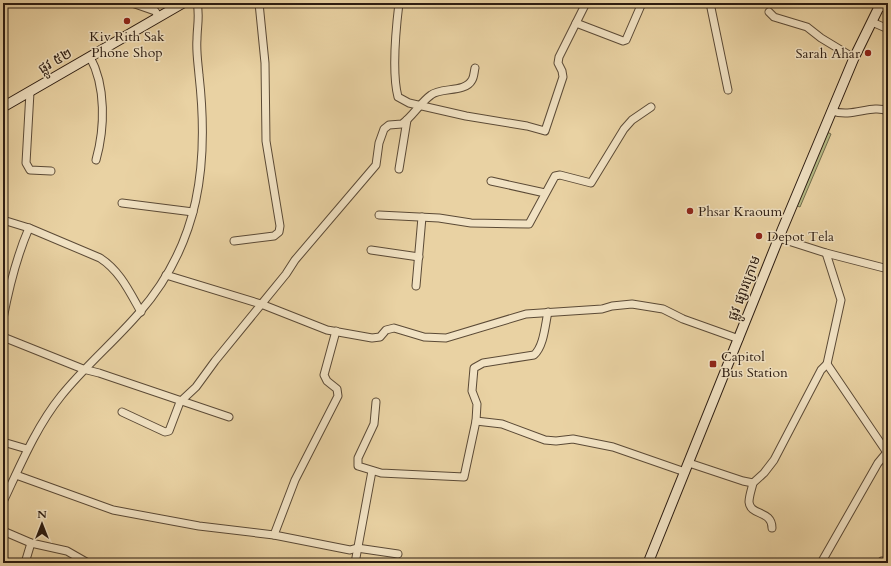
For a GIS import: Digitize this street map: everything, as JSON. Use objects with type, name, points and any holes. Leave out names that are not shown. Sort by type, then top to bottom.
[{"type":"main road","name":"ផ្លូវ ៥២","points":[[3,107],[183,3]]},
{"type":"main road","name":"ផ្លូវ ផ្សារក្រោម","points":[[648,563],[779,238],[854,58],[872,22],[883,6]]},
{"type":"street","points":[[132,3],[155,11],[159,18]]},
{"type":"street","points":[[3,502],[27,449],[60,398],[83,369],[140,312],[166,275],[182,247],[193,212],[202,164],[202,104],[196,40],[197,3]]},
{"type":"street","points":[[234,241],[274,236],[279,232],[280,226],[266,141],[265,63],[259,3]]},
{"type":"street","points":[[399,3],[396,47],[396,89],[398,98],[420,106],[466,116],[527,126],[545,131],[563,77],[558,63],[559,57],[586,3]]},
{"type":"street","points":[[576,23],[623,41],[626,40],[642,3]]},
{"type":"street","points":[[710,3],[728,90]]},
{"type":"street","points":[[769,12],[774,17],[807,27],[821,38],[854,58]]},
{"type":"street","points":[[872,22],[888,29]]},
{"type":"street","points":[[90,57],[97,70],[102,102],[101,133],[96,160]]},
{"type":"street","points":[[122,412],[165,432],[169,431],[180,402],[196,387],[286,274],[295,260],[376,165],[379,143],[384,130],[389,126],[402,124],[437,91],[462,87],[469,84],[472,81],[475,68]]},
{"type":"street","points":[[30,92],[26,163],[30,170],[51,171]]},
{"type":"street","points":[[379,215],[422,217],[471,223],[527,225],[532,222],[556,175],[591,183],[624,129],[632,120],[651,107]]},
{"type":"street","points":[[832,111],[843,114],[871,110],[888,111]]},
{"type":"street","points":[[399,169],[407,120]]},
{"type":"street","points":[[491,181],[545,194]]},
{"type":"street","points":[[122,203],[193,212]]},
{"type":"street","points":[[416,286],[422,217]]},
{"type":"street","points":[[3,220],[29,228],[100,258],[119,274],[140,312]]},
{"type":"street","points":[[3,319],[18,254],[29,228]]},
{"type":"street","points":[[779,238],[826,253],[888,269]]},
{"type":"street","points":[[371,250],[419,257]]},
{"type":"street","points":[[772,528],[772,523],[769,517],[751,508],[749,503],[753,483],[764,473],[774,460],[821,370],[827,364],[841,300],[826,253]]},
{"type":"street","points":[[166,275],[261,304],[327,330],[378,338],[386,330],[394,328],[424,337],[446,338],[485,328],[521,315],[602,309],[612,306],[647,306],[664,309],[683,319],[739,339]]},
{"type":"street","points":[[376,402],[374,424],[357,462],[358,466],[372,471],[464,477],[476,421],[477,404],[472,391],[474,368],[483,363],[528,358],[534,355],[537,352],[543,336],[548,312]]},
{"type":"street","points":[[274,535],[295,480],[338,396],[337,389],[327,382],[324,375],[336,332]]},
{"type":"street","points":[[3,337],[83,369],[229,417]]},
{"type":"street","points":[[821,563],[878,463],[888,453],[827,364]]},
{"type":"street","points":[[476,421],[506,426],[521,433],[545,440],[556,441],[573,439],[613,447],[685,472]]},
{"type":"street","points":[[3,442],[27,449]]},
{"type":"street","points":[[689,463],[753,483]]},
{"type":"street","points":[[355,563],[372,471]]},
{"type":"street","points":[[16,475],[113,510],[199,526],[274,535],[350,550],[357,548],[398,554]]},
{"type":"street","points":[[3,531],[31,543],[67,550],[88,563]]},
{"type":"street","points":[[25,563],[31,543]]},
{"type":"green space","points":[[825,131],[831,134],[800,207],[795,205]]},
{"type":"place","name":"Kiv Rith Sak Phone Shop","points":[[127,21]]},
{"type":"place","name":"Sarah Ahar","points":[[868,53]]},
{"type":"place","name":"Phsar Kraoum","points":[[690,211]]},
{"type":"place","name":"Depot Tela","points":[[759,236]]},
{"type":"place","name":"Capitol Bus Station","points":[[713,364]]}]
